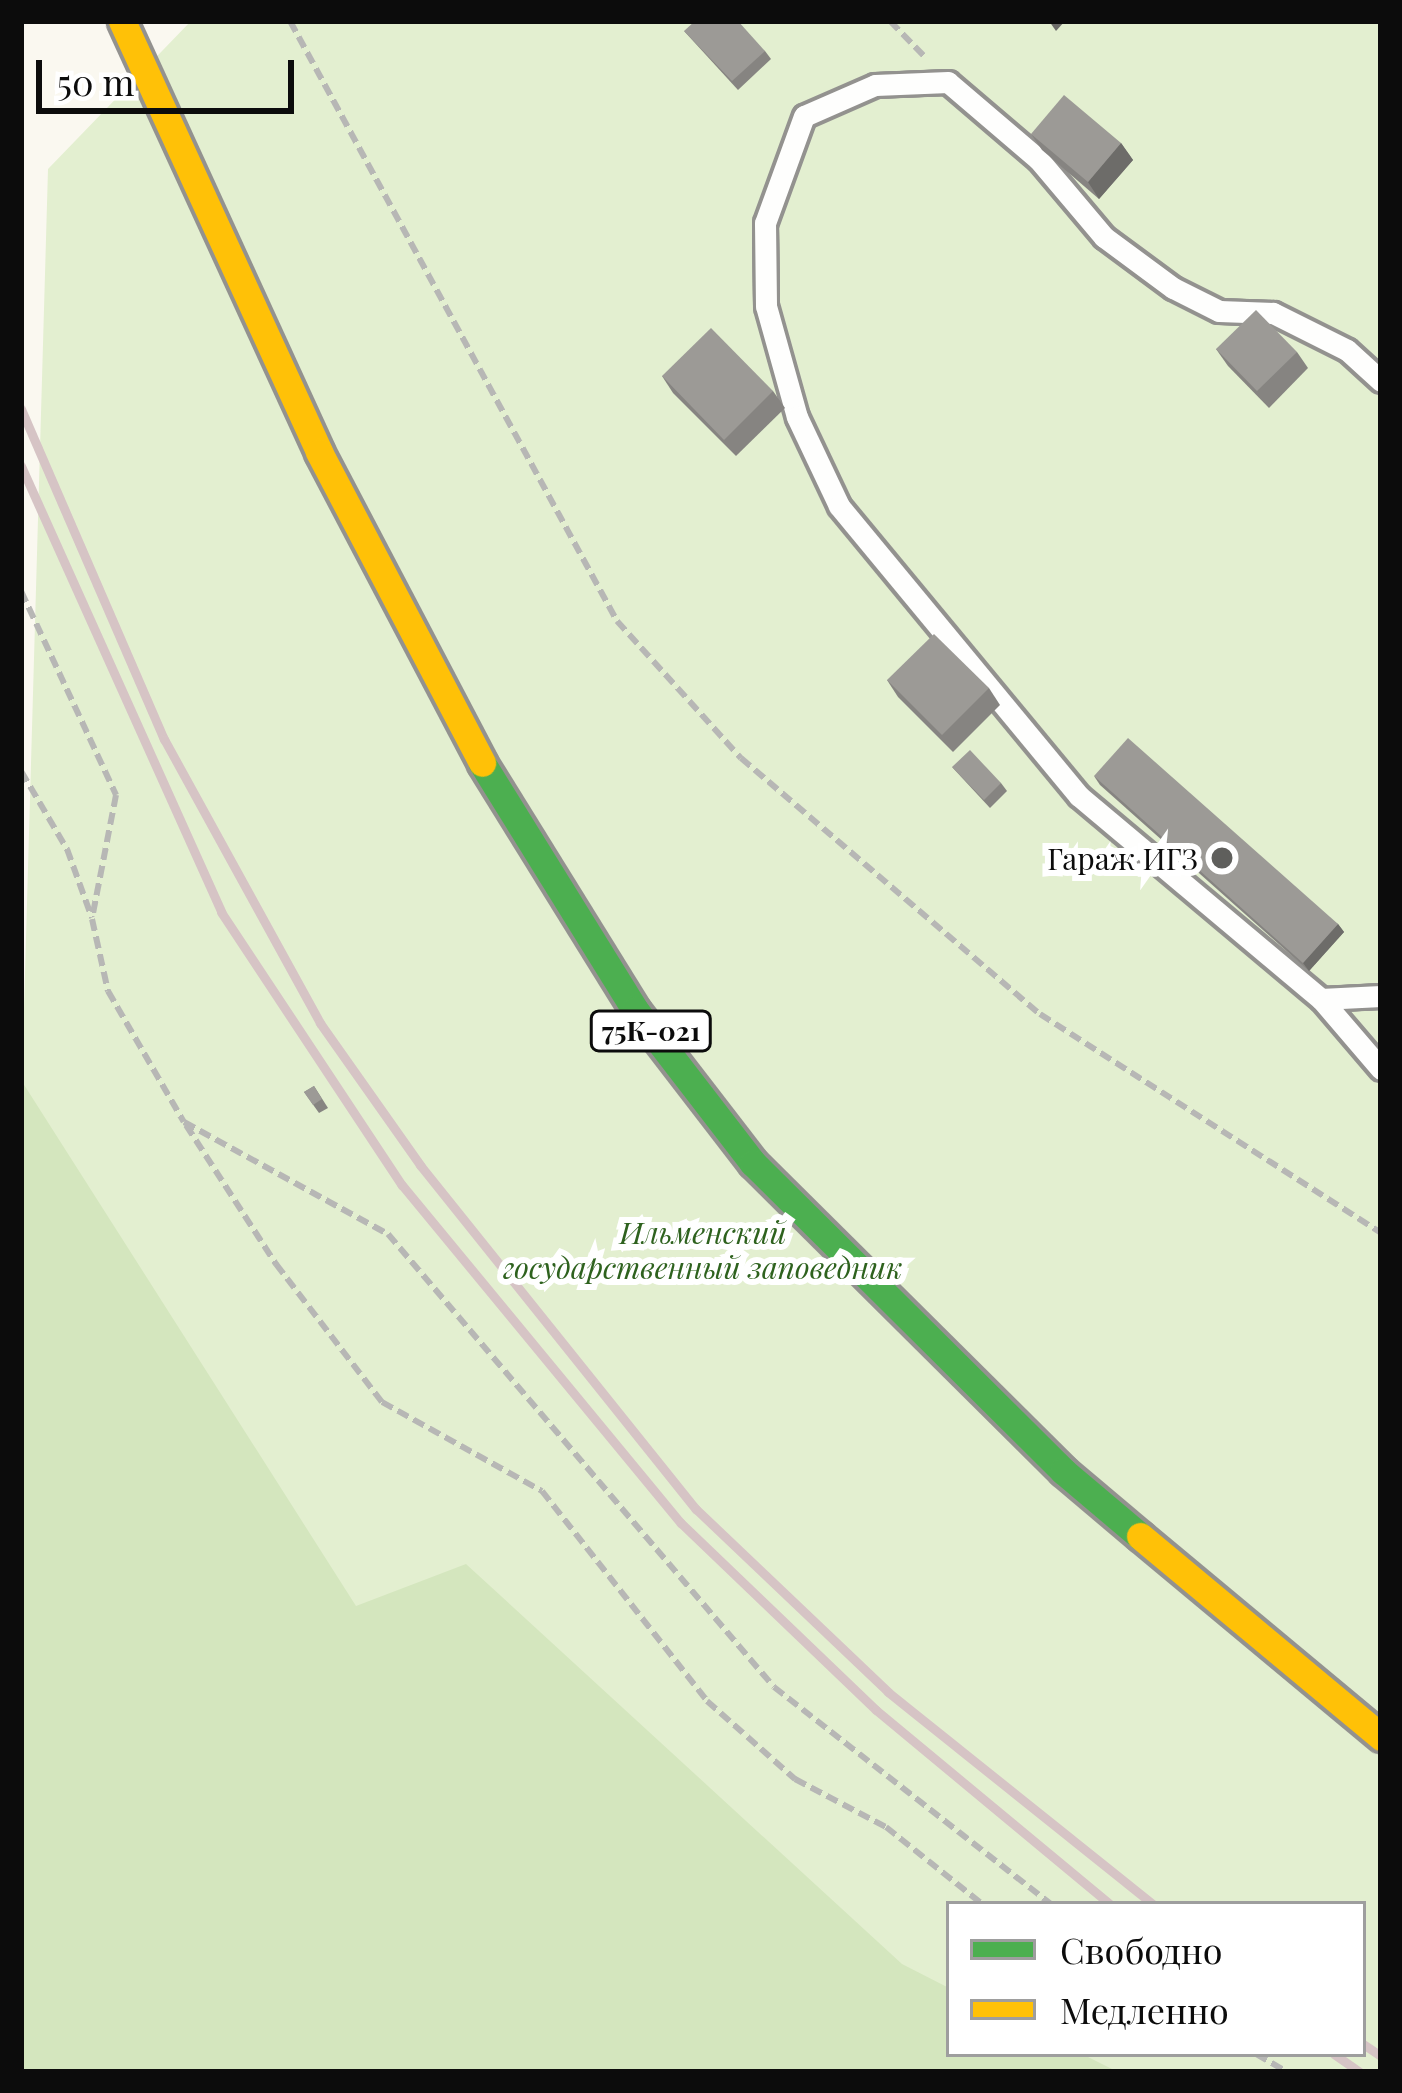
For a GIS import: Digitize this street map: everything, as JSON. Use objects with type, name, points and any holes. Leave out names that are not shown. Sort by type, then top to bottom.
[{"type":"main road","name":"75К-021","points":[[122,21],[329,473],[472,747],[635,1010],[753,1163],[900,1314],[1063,1471],[1381,1737]]},
{"type":"lane","points":[[1381,382],[1347,350],[1273,313],[1219,311],[1173,288],[1104,237],[1038,160],[948,82],[875,85],[804,116],[765,223],[766,307],[797,417],[839,506],[1079,796],[1321,999],[1381,1069]]},
{"type":"lane","points":[[1321,999],[1381,996]]},
{"type":"path","points":[[290,21],[617,621],[741,758],[1040,1014],[1381,1233]]},
{"type":"path","points":[[890,21],[948,82]]},
{"type":"path","points":[[21,591],[116,795],[92,919]]},
{"type":"path","points":[[21,771],[67,849],[92,919],[108,991],[184,1122],[276,1264],[382,1402],[542,1491],[706,1701],[795,1779],[886,1827],[978,1901]]},
{"type":"path","points":[[184,1122],[388,1234],[774,1687],[1047,1901]]},
{"type":"green space","name":"Ильменский государственный заповедник","points":[[191,21],[1381,21],[1381,2072],[21,2072],[21,1113],[48,169]]},
{"type":"green space","points":[[21,1080],[356,1606],[466,1564],[902,1964],[946,1986],[946,2057],[1088,2057],[1118,2072],[21,2072]]},
{"type":"building","points":[[695,21],[738,21],[765,51],[732,81],[684,31]]},
{"type":"building","points":[[1064,95],[1121,143],[1088,182],[1031,134]]},
{"type":"building","points":[[1256,310],[1297,352],[1257,391],[1216,349]]},
{"type":"building","points":[[711,328],[773,391],[724,440],[662,376]]},
{"type":"building","points":[[934,634],[989,688],[942,735],[887,680]]},
{"type":"building","name":"Гараж ИГЗ","points":[[1128,738],[1338,924],[1303,963],[1094,776]]},
{"type":"building","points":[[970,750],[1001,783],[984,800],[952,767]]},
{"type":"building","points":[[314,1086],[322,1099],[313,1105],[304,1092]]},
{"type":"railway","points":[[21,409],[164,739],[320,1023],[420,1165],[696,1509],[888,1692],[1149,1901]]},
{"type":"railway","points":[[21,466],[221,912],[402,1185],[681,1523],[876,1710],[1106,1901]]},
{"type":"railway","points":[[1366,2046],[1381,2056]]},
{"type":"railway","points":[[1338,2057],[1360,2072]]},
{"type":"traffic: fast","points":[[482,763],[635,1010],[753,1163],[1063,1471],[1140,1536]]},
{"type":"traffic: slow","points":[[122,21],[319,452],[482,763]]},
{"type":"traffic: slow","points":[[1140,1536],[1381,1737]]},
{"type":"place","name":"Гараж ИГЗ","points":[[1222,858]]}]
